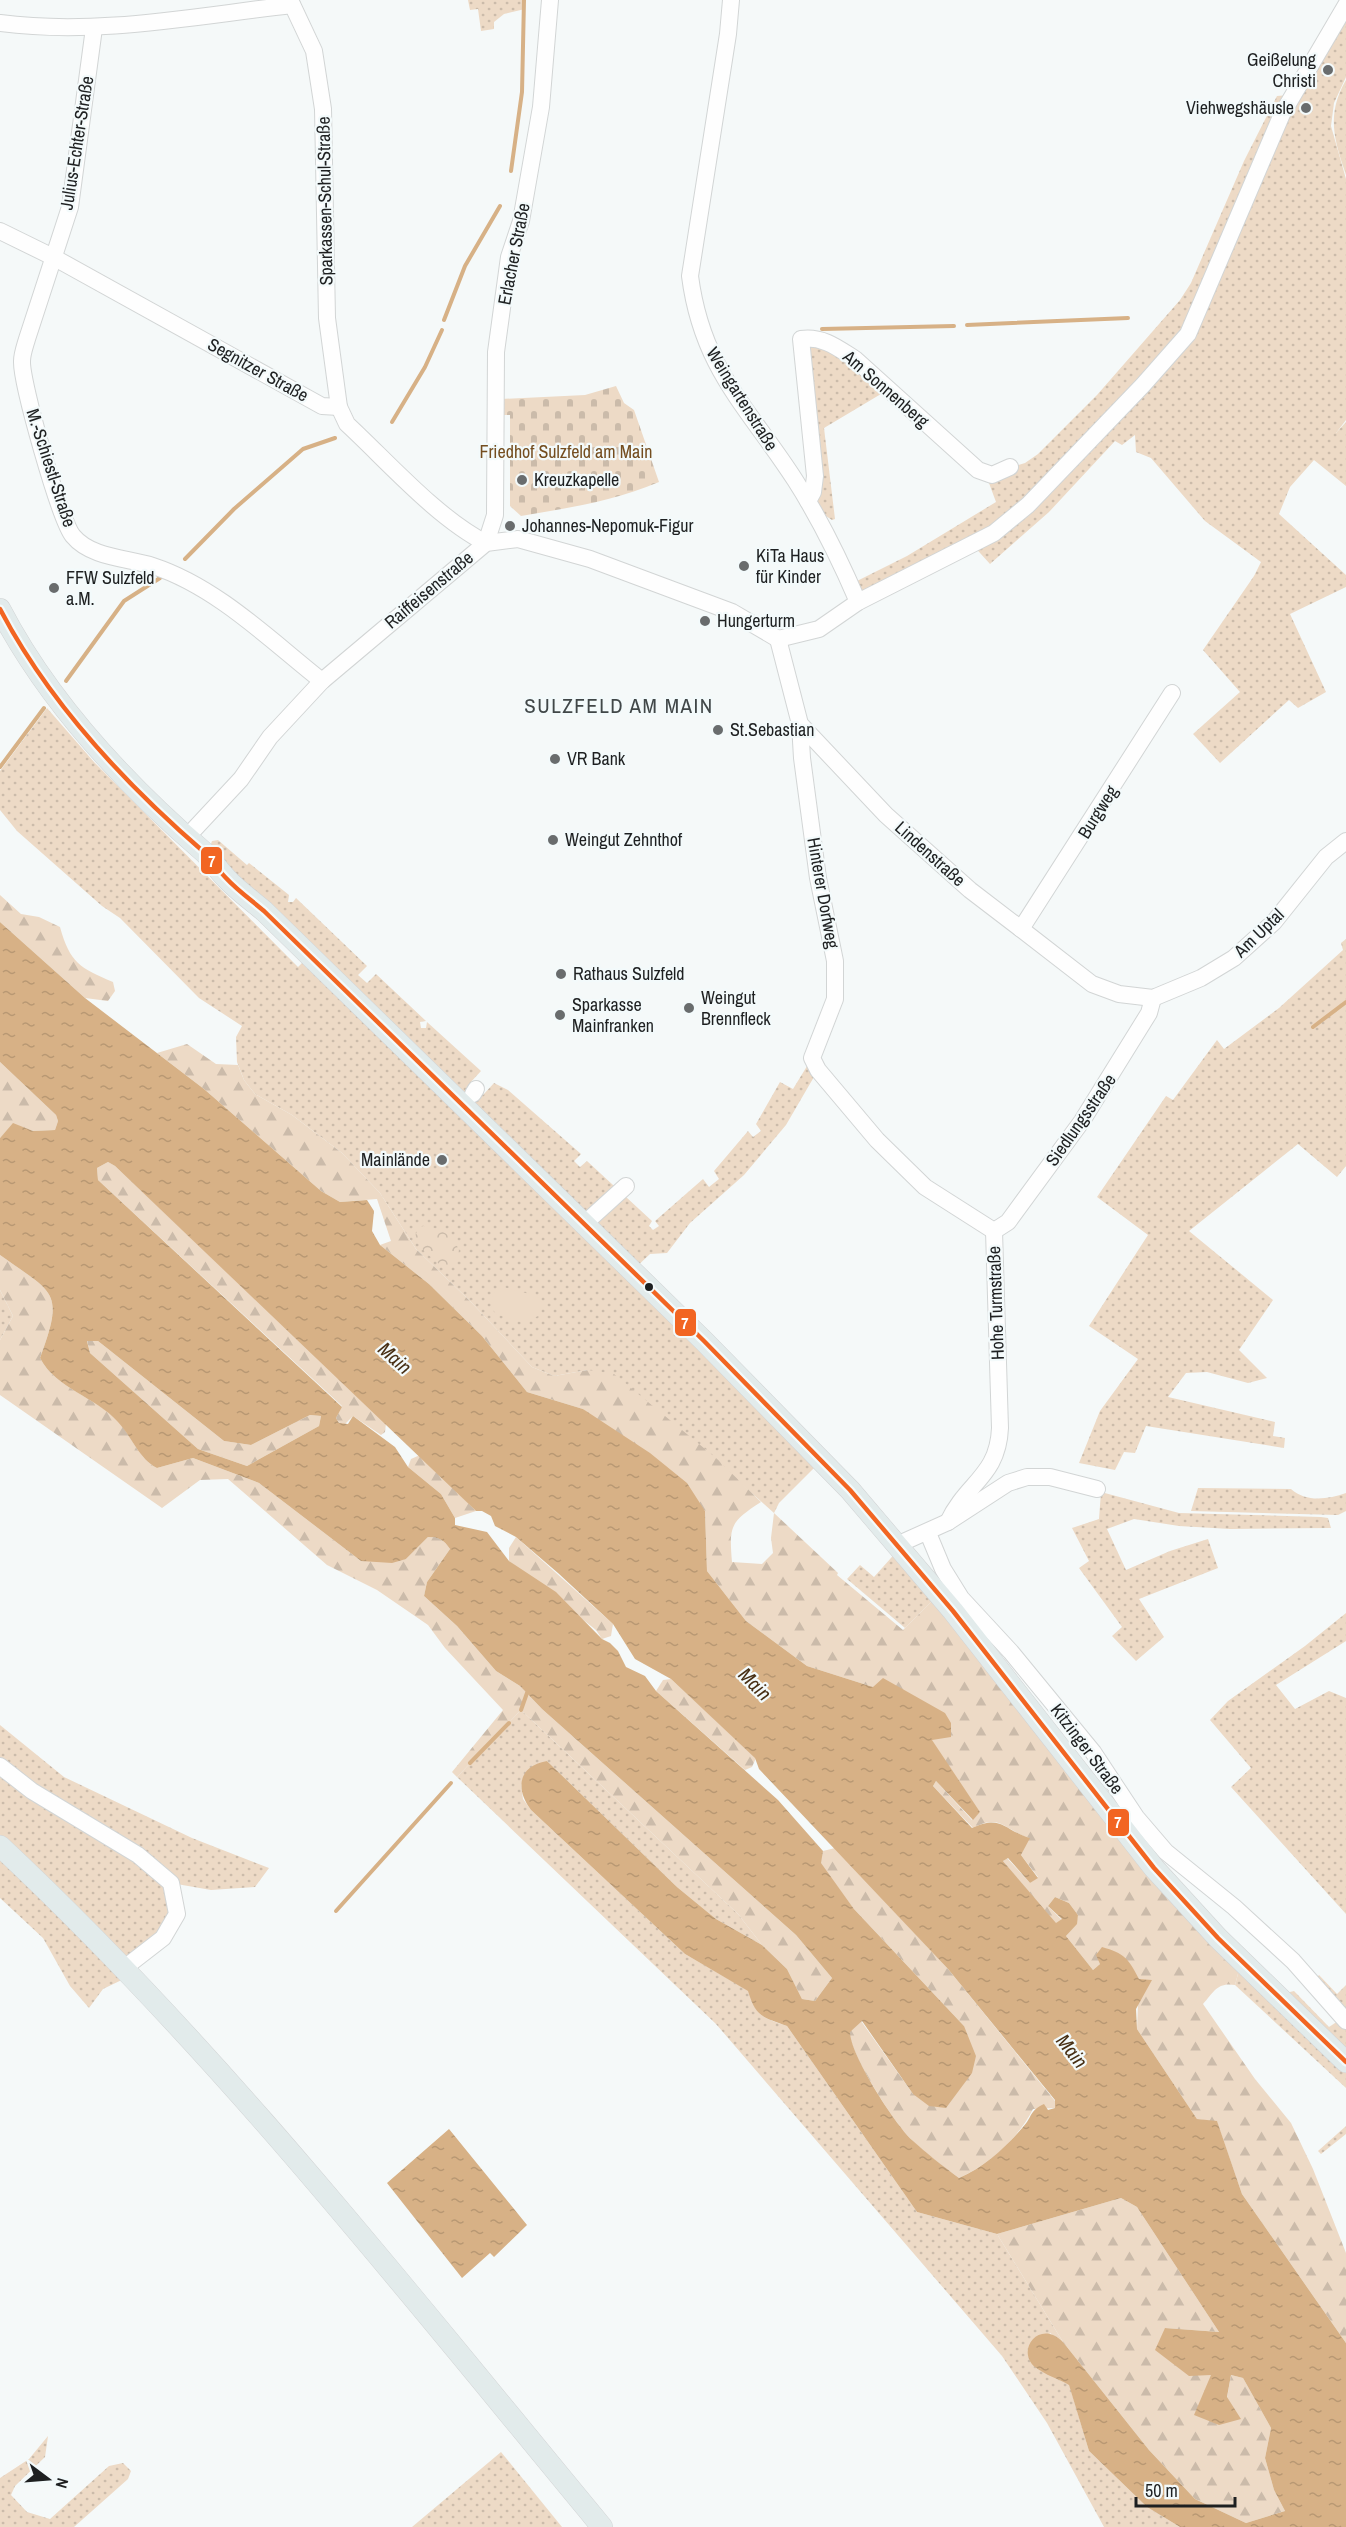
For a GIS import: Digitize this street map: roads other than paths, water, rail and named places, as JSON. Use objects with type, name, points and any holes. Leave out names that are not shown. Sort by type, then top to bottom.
[{"type":"main road","points":[[0,609],[21,648],[77,726],[186,838],[207,855],[226,878],[264,911],[777,1413],[899,1544],[1154,1868],[1226,1946],[1346,2062]]},
{"type":"main road","points":[[0,1846],[123,1969],[296,2159],[602,2527]]},
{"type":"street","name":"Erlacher Straße","points":[[486,543],[495,515],[496,352],[509,257],[521,221],[541,107],[550,0]]},
{"type":"street","name":"Weingartenstraße","points":[[731,0],[728,34],[690,276],[694,304],[704,339],[718,369],[808,501],[858,602]]},
{"type":"street","points":[[0,23],[40,28],[94,28],[291,3]]},
{"type":"street","name":"Sparkassen-Schul-Straße","points":[[291,3],[314,51],[323,109],[327,318],[339,407]]},
{"type":"street","points":[[778,639],[819,629],[858,602],[985,538],[1011,520],[1090,441],[1188,334],[1282,114],[1346,5]]},
{"type":"street","name":"Julius-Echter-Straße","points":[[54,257],[70,207],[94,28]]},
{"type":"street","name":"Segnitzer Straße","points":[[0,231],[54,257],[322,406],[339,407]]},
{"type":"street","name":"M.-Schiestl-Straße","points":[[54,257],[22,361],[26,390],[62,514],[73,536],[93,550],[154,567],[192,584],[240,615],[322,681]]},
{"type":"street","name":"Am Sonnenberg","points":[[808,501],[813,492],[815,477],[801,339],[811,338],[827,342],[855,359],[978,470],[992,475],[1010,467]]},
{"type":"street","points":[[339,407],[347,424],[467,533],[486,543]]},
{"type":"street","name":"Raiffeisenstraße","points":[[186,838],[241,779],[270,737],[322,681],[486,543],[518,539],[590,559],[732,612],[778,639]]},
{"type":"street","name":"Lindenstraße","points":[[778,639],[800,724],[886,815],[969,890],[1092,984],[1119,994],[1153,998]]},
{"type":"street","name":"Burgweg","points":[[1021,929],[1092,823],[1172,693]]},
{"type":"street","name":"Hinterer Dorfweg","points":[[800,724],[802,758],[818,878],[836,961],[833,1006],[812,1058]]},
{"type":"street","name":"Am Uptal","points":[[1153,998],[1201,978],[1249,946],[1274,922],[1326,857],[1346,842]]},
{"type":"street","name":"Siedlungsstraße","points":[[994,1232],[1008,1222],[1082,1121],[1149,1013],[1153,998]]},
{"type":"street","name":"Hohe Turmstraße","points":[[812,1058],[818,1070],[877,1140],[925,1187],[994,1232],[1000,1428],[998,1450],[992,1465],[958,1502],[948,1522]]},
{"type":"street","points":[[583,1225],[626,1186]]},
{"type":"street","points":[[899,1544],[928,1533],[1008,1483],[1027,1477],[1050,1477],[1097,1489]]},
{"type":"street","name":"Kitzinger Straße","points":[[928,1533],[943,1569],[961,1598],[1011,1652],[1093,1752],[1136,1817],[1166,1852],[1262,1931],[1293,1961],[1346,2021]]},
{"type":"street","points":[[0,1766],[32,1791],[138,1854],[171,1883],[177,1914],[163,1938],[123,1969]]},
{"type":"water","name":"Main","points":[[0,922],[85,998],[204,1089],[321,1191],[340,1202],[367,1200],[374,1211],[372,1231],[380,1245],[429,1284],[482,1336],[527,1392],[583,1409],[650,1453],[687,1483],[705,1511],[707,1571],[746,1621],[807,1666],[873,1687],[883,1678],[945,1713],[951,1723],[951,1737],[932,1740],[980,1812],[973,1820],[936,1781],[933,1786],[972,1828],[982,1824],[996,1823],[1030,1838],[1021,1855],[1038,1878],[1030,1883],[1008,1858],[1003,1861],[1056,1923],[1062,1919],[1048,1906],[1055,1897],[1069,1903],[1078,1915],[1077,1924],[1066,1936],[1093,1970],[1100,1964],[1096,1955],[1102,1947],[1125,1958],[1139,1979],[1152,1980],[1136,2009],[1137,2029],[1197,2119],[1217,2121],[1242,2194],[1346,2343],[1346,2527],[1180,2527],[1147,2507],[1089,2451],[1069,2385],[1039,2370],[1030,2360],[1029,2345],[1039,2335],[1046,2333],[1054,2335],[1063,2342],[1149,2450],[1195,2499],[1246,2523],[1285,2511],[1274,2490],[1265,2458],[1271,2428],[1243,2378],[1231,2375],[1227,2397],[1241,2419],[1219,2425],[1194,2415],[1211,2375],[1189,2376],[1155,2350],[1165,2328],[1219,2332],[1137,2207],[1121,2198],[997,2234],[917,2212],[787,2026],[761,2015],[754,2006],[748,1991],[685,1954],[531,1810],[523,1794],[522,1780],[530,1768],[547,1761],[677,1887],[716,1919],[762,1945],[787,1969],[802,1999],[815,2001],[832,1978],[796,1935],[542,1709],[520,1686],[496,1671],[457,1626],[424,1596],[427,1582],[450,1549],[443,1541],[428,1537],[406,1559],[392,1563],[361,1561],[259,1483],[193,1458],[157,1468],[145,1459],[109,1413],[56,1378],[47,1369],[40,1358],[52,1319],[53,1306],[50,1296],[33,1278],[0,1255],[0,1138],[13,1123],[33,1131],[55,1130],[58,1121],[56,1115],[0,1062]],"holes":[[[108,1162],[115,1166],[476,1511],[482,1511],[491,1516],[495,1526],[516,1537],[613,1624],[635,1659],[671,1679],[755,1758],[759,1769],[948,1969],[1055,2100],[1055,2108],[1048,2110],[1044,2104],[1033,2111],[1023,2127],[1001,2149],[985,2163],[959,2178],[912,2140],[874,2088],[857,2056],[850,2032],[862,2021],[913,2094],[929,2106],[946,2108],[972,2073],[976,2056],[964,2026],[854,1909],[821,1863],[823,1851],[778,1800],[656,1691],[645,1676],[626,1667],[618,1651],[602,1639],[556,1592],[509,1561],[487,1532],[455,1525],[455,1518],[441,1494],[408,1467],[395,1447],[353,1416],[348,1424],[339,1423],[336,1418],[342,1407],[98,1180],[97,1168]],[[87,1341],[98,1341],[224,1441],[251,1445],[310,1415],[321,1416],[319,1426],[247,1466],[198,1449],[90,1353]]]},
{"type":"water","points":[[449,2129],[527,2225],[494,2257],[490,2253],[462,2278],[387,2183]]},
{"type":"waterway","points":[[511,171],[522,92],[524,0]]},
{"type":"waterway","points":[[444,320],[465,266],[500,206]]},
{"type":"waterway","points":[[967,325],[1128,318]]},
{"type":"waterway","points":[[822,329],[954,326]]},
{"type":"waterway","points":[[392,422],[425,367],[442,330]]},
{"type":"waterway","points":[[185,559],[234,509],[303,449],[335,438]]},
{"type":"waterway","points":[[66,681],[124,601],[160,578]]},
{"type":"waterway","points":[[0,767],[44,708]]},
{"type":"waterway","points":[[1313,1027],[1346,1002]]},
{"type":"waterway","points":[[521,1710],[527,1693]]},
{"type":"waterway","points":[[470,1763],[509,1723]]},
{"type":"waterway","points":[[336,1911],[451,1783]]},
{"type":"place","name":"Geißelung Christi","points":[[1328,70]]},
{"type":"place","name":"Viehwegshäusle","points":[[1306,108]]},
{"type":"place","name":"Kreuzkapelle","points":[[522,480]]},
{"type":"place","name":"Johannes-Nepomuk-Figur","points":[[510,526]]},
{"type":"place","name":"KiTa Haus für Kinder","points":[[744,566]]},
{"type":"place","name":"FFW Sulzfeld a.M.","points":[[54,588]]},
{"type":"place","name":"Hungerturm","points":[[705,621]]},
{"type":"place","name":"St.Sebastian","points":[[718,730]]},
{"type":"place","name":"VR Bank","points":[[555,759]]},
{"type":"place","name":"Weingut Zehnthof","points":[[553,840]]},
{"type":"place","name":"Rathaus Sulzfeld","points":[[561,974]]},
{"type":"place","name":"Weingut Brennfleck","points":[[689,1008]]},
{"type":"place","name":"Sparkasse Mainfranken","points":[[560,1015]]},
{"type":"place","name":"Mainlände","points":[[442,1160]]},
{"type":"district","name":"SULZFELD AM MAIN","points":[[619,706]]},
{"type":"park label","name":"Friedhof Sulzfeld am Main","points":[[566,452]]}]
